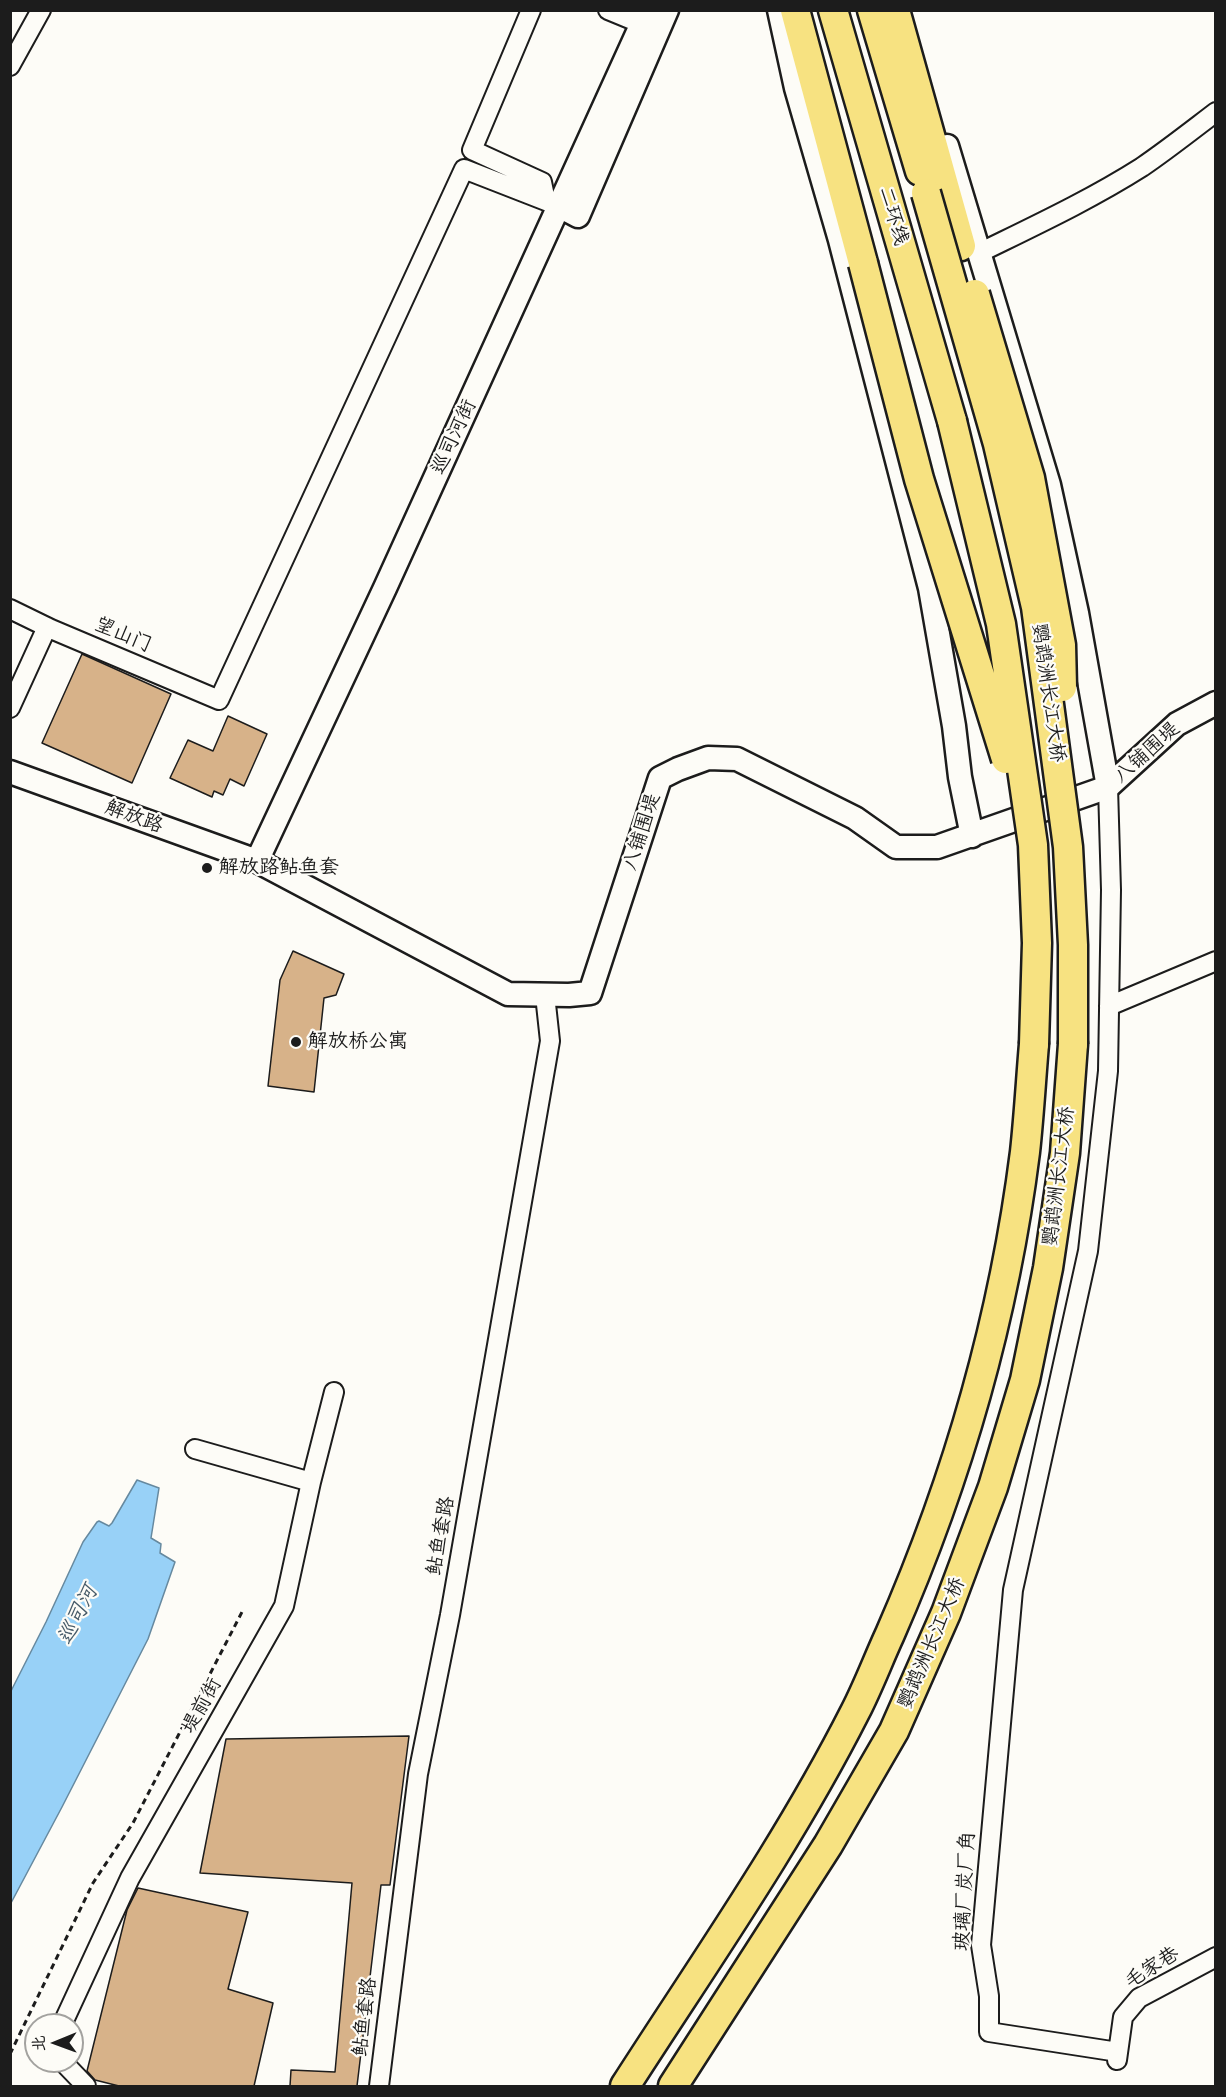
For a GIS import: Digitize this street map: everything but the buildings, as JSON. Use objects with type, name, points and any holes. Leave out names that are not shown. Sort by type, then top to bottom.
[{"type":"highway","points":[[795,10],[919,479],[1033,845]]},
{"type":"highway","name":"二环线","points":[[833,10],[952,421]]},
{"type":"highway","name":"二环线","points":[[872,10],[926,193]]},
{"type":"highway","points":[[895,10],[970,250],[1030,478],[1061,645],[1063,806]]},
{"type":"highway","name":"鹦鹉洲长江大桥","points":[[673,2086],[828,1845],[894,1731],[946,1613],[993,1487],[1025,1380],[1048,1268],[1065,1153],[1073,1044],[1073,945],[1063,806],[1036,607],[998,444],[926,193]]},
{"type":"highway","name":"鹦鹉洲长江大桥","points":[[625,2086],[794,1823],[856,1711],[910,1589],[951,1478],[982,1373],[1006,1266],[1025,1152],[1034,1044],[1038,943],[1033,845],[1001,624],[952,421]]},
{"type":"street","points":[[10,66],[41,10]]},
{"type":"street","points":[[531,10],[472,150],[542,183],[553,204],[578,216],[668,10]]},
{"type":"street","points":[[608,10],[645,17]]},
{"type":"street","points":[[779,10],[796,88],[840,240],[930,588],[954,726],[960,777],[972,836]]},
{"type":"street","points":[[907,10],[970,250],[1049,485],[1077,613],[1108,787],[1111,890],[1109,1006],[1215,962]]},
{"type":"street","name":"巡司河街","points":[[256,861],[385,588],[553,204],[645,17]]},
{"type":"street","points":[[970,250],[1074,206],[1172,147],[1215,112]]},
{"type":"street","name":"望山门","points":[[10,609],[219,700],[464,169],[553,204]]},
{"type":"street","points":[[10,708],[47,627]]},
{"type":"street","name":"八铺围堤","points":[[256,861],[508,994],[590,993],[660,778],[708,758],[737,759],[855,818],[896,847],[937,847],[1108,787],[1176,724],[1215,703]]},
{"type":"street","name":"解放路","points":[[10,772],[256,861]]},
{"type":"street","name":"鲇鱼套路","points":[[379,2086],[418,1774],[450,1615],[550,1041],[544,994]]},
{"type":"street","name":"玻璃厂炭厂角","points":[[1109,1006],[1108,1071],[1088,1251],[1013,1590],[981,1945],[989,1996],[989,2031],[1118,2056]]},
{"type":"street","name":"堤前街","points":[[68,2013],[130,1878],[284,1606],[310,1482],[334,1392]]},
{"type":"street","points":[[195,1449],[310,1482]]},
{"type":"street","name":"毛家巷","points":[[1118,2056],[1123,2017],[1139,1998],[1215,1957]]},
{"type":"street","points":[[74,2073],[86,2086]]},
{"type":"path","points":[[10,2054],[93,1883],[133,1823],[242,1612]]},
{"type":"water","name":"巡司河","points":[[137,1480],[159,1488],[151,1538],[161,1544],[160,1553],[175,1562],[148,1639],[11,1903],[11,1691],[83,1542],[97,1522],[109,1526],[112,1523]]},
{"type":"place","name":"解放路鲇鱼套","points":[[207,868]]},
{"type":"place","name":"解放桥公寓","points":[[296,1042]]}]
